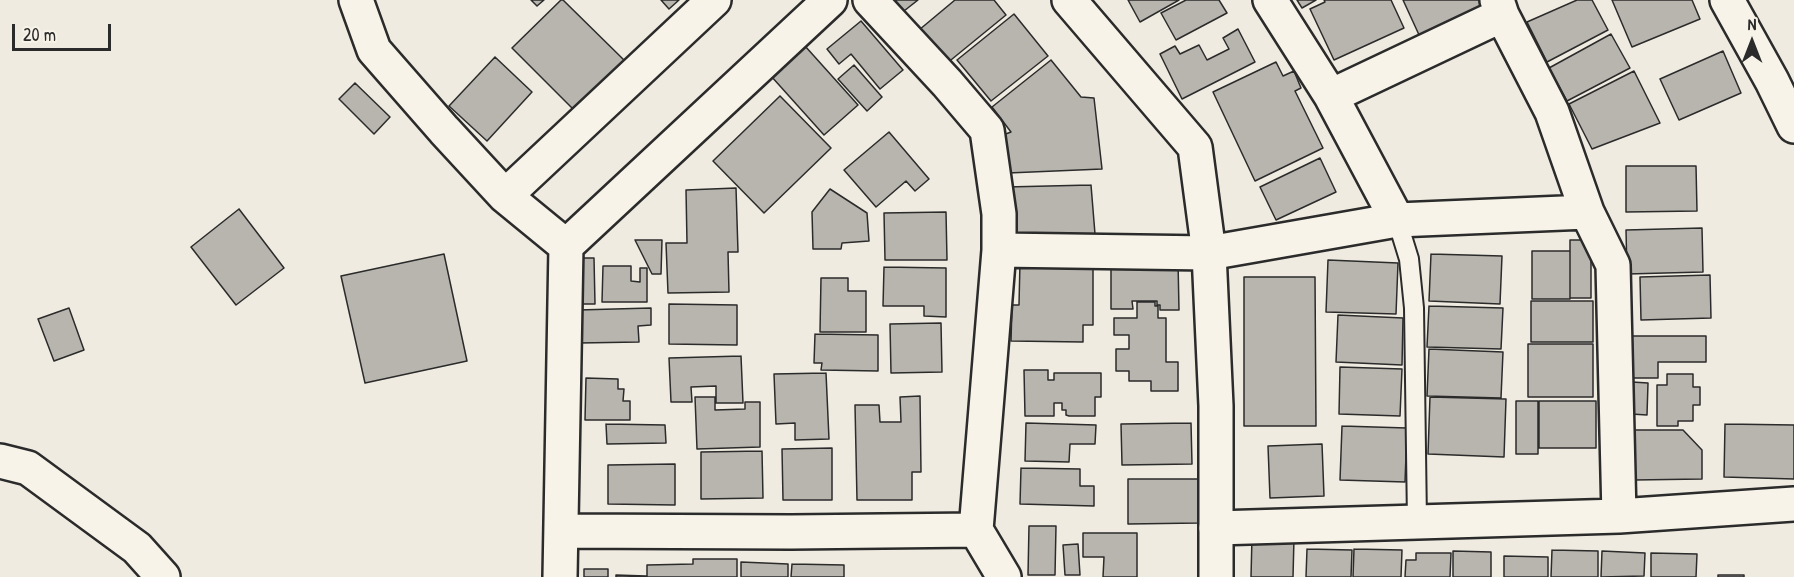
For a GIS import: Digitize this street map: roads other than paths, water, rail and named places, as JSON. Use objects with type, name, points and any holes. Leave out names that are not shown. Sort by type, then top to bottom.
[{"type":"street","points":[[356,0],[374,50],[505,196],[566,246]]},
{"type":"street","points":[[505,196],[714,0]]},
{"type":"street","points":[[560,577],[566,246],[830,0]]},
{"type":"street","points":[[870,0],[987,130],[999,214],[999,250],[976,530],[1004,577]]},
{"type":"street","points":[[1069,0],[1196,147],[1209,253],[1216,406],[1216,577]]},
{"type":"street","points":[[1270,0],[1331,96],[1397,220]]},
{"type":"street","points":[[1727,0],[1794,126]]},
{"type":"street","points":[[1331,96],[1499,8],[1552,112],[1587,212],[1613,265],[1619,516]]},
{"type":"street","points":[[999,250],[1209,253],[1397,220],[1587,212]]},
{"type":"street","points":[[0,460],[28,468],[137,548],[163,577]]},
{"type":"street","points":[[1216,528],[1619,516],[1794,504]]},
{"type":"street","points":[[561,531],[976,530]]},
{"type":"lane","points":[[1397,220],[1409,259],[1414,308],[1417,522]]}]
